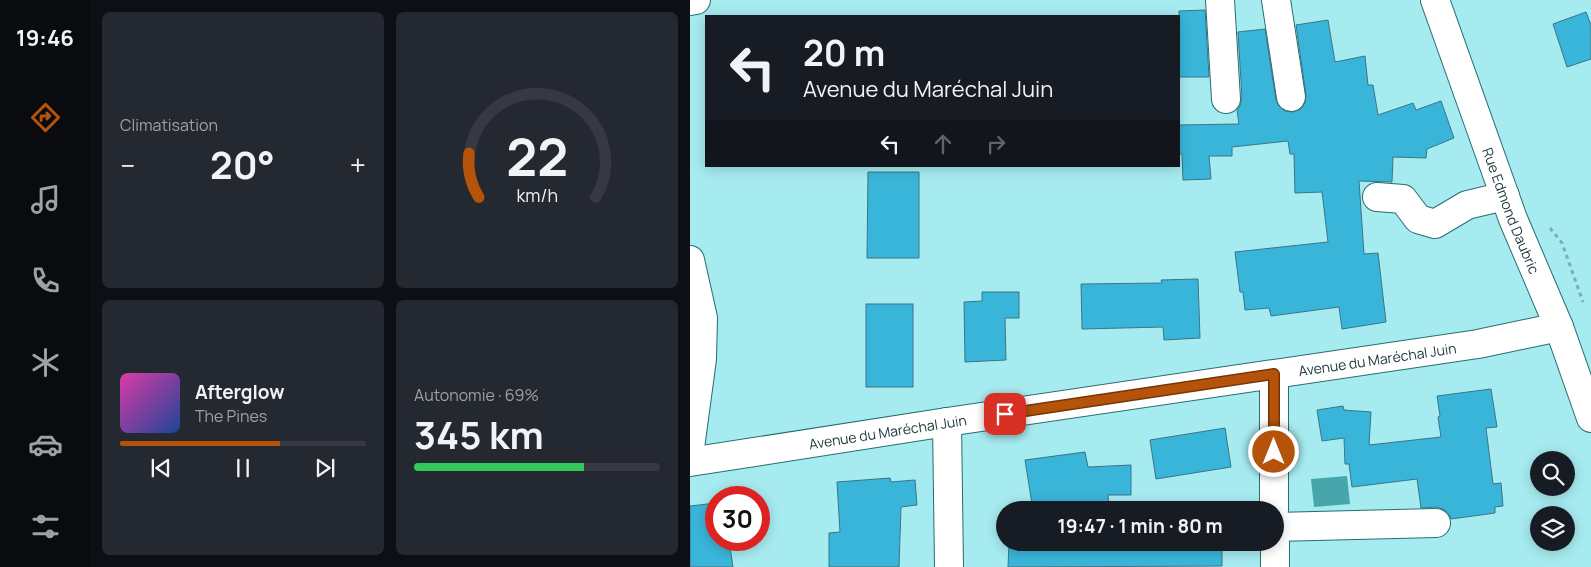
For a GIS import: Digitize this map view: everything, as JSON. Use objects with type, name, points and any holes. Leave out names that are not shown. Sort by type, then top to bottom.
[{"type":"street","points":[[690,1],[696,0]]},
{"type":"street","points":[[1220,0],[1226,100]]},
{"type":"street","points":[[1276,0],[1291,97]]},
{"type":"street","name":"Rue Edmond Daubric","points":[[1435,0],[1505,196],[1559,327],[1591,418]]},
{"type":"street","points":[[1377,197],[1403,199],[1418,220],[1436,224],[1467,205],[1505,196]]},
{"type":"street","points":[[690,260],[703,318],[702,359],[690,448]]},
{"type":"street","name":"Avenue du Maréchal Juin","points":[[690,462],[1478,344],[1559,327]]},
{"type":"street","points":[[1274,374],[1274,501]]},
{"type":"street","points":[[947,422],[949,567]]},
{"type":"street","points":[[1284,527],[1436,523]]},
{"type":"street","points":[[1275,551],[1275,567]]},
{"type":"path","points":[[1547,223],[1562,243],[1585,308]]},
{"type":"water","points":[[1347,476],[1350,504],[1314,507],[1311,479]]},
{"type":"building","points":[[1205,10],[1209,77],[1180,77],[1179,11]]},
{"type":"building","points":[[1586,12],[1591,25],[1591,59],[1567,67],[1553,24]]},
{"type":"building","points":[[1328,20],[1335,62],[1365,56],[1368,85],[1373,85],[1378,115],[1413,103],[1416,110],[1441,101],[1454,138],[1427,149],[1426,158],[1393,157],[1392,182],[1359,181],[1364,254],[1378,253],[1386,322],[1342,329],[1339,307],[1271,316],[1269,308],[1245,310],[1243,292],[1240,292],[1235,252],[1328,242],[1322,192],[1295,193],[1294,154],[1290,154],[1288,141],[1232,147],[1232,156],[1209,156],[1211,179],[1183,180],[1182,154],[1180,154],[1180,125],[1239,124],[1237,110],[1242,98],[1238,32],[1265,29],[1276,100],[1285,111],[1293,112],[1301,109],[1305,103],[1306,95],[1296,25]]},
{"type":"building","points":[[868,172],[919,172],[919,258],[867,258]]},
{"type":"building","points":[[1198,279],[1200,338],[1164,340],[1163,327],[1082,329],[1081,284],[1162,283],[1161,280]]},
{"type":"building","points":[[982,292],[1019,292],[1019,318],[1005,318],[1006,360],[965,362],[964,302],[982,301]]},
{"type":"building","points":[[866,304],[913,304],[913,387],[866,387]]},
{"type":"building","points":[[1491,389],[1497,427],[1486,428],[1493,484],[1501,483],[1503,506],[1495,507],[1495,513],[1451,519],[1449,514],[1443,509],[1436,507],[1421,508],[1417,479],[1352,487],[1349,464],[1345,464],[1344,438],[1322,441],[1317,410],[1343,406],[1344,410],[1371,412],[1369,445],[1441,437],[1437,396]]},
{"type":"building","points":[[1225,428],[1231,467],[1156,479],[1150,440]]},
{"type":"building","points":[[1085,452],[1088,467],[1131,465],[1131,495],[1108,495],[1108,501],[1032,501],[1025,460]]},
{"type":"building","points":[[890,478],[891,482],[915,480],[917,505],[901,507],[899,567],[829,567],[829,533],[840,532],[837,482]]},
{"type":"building","points":[[705,504],[705,551],[731,551],[733,567],[690,567],[690,506]]},
{"type":"building","points":[[1009,551],[1222,551],[1222,566],[1008,567]]},
{"type":"route","points":[[1005,414],[1274,374],[1274,452]]}]
